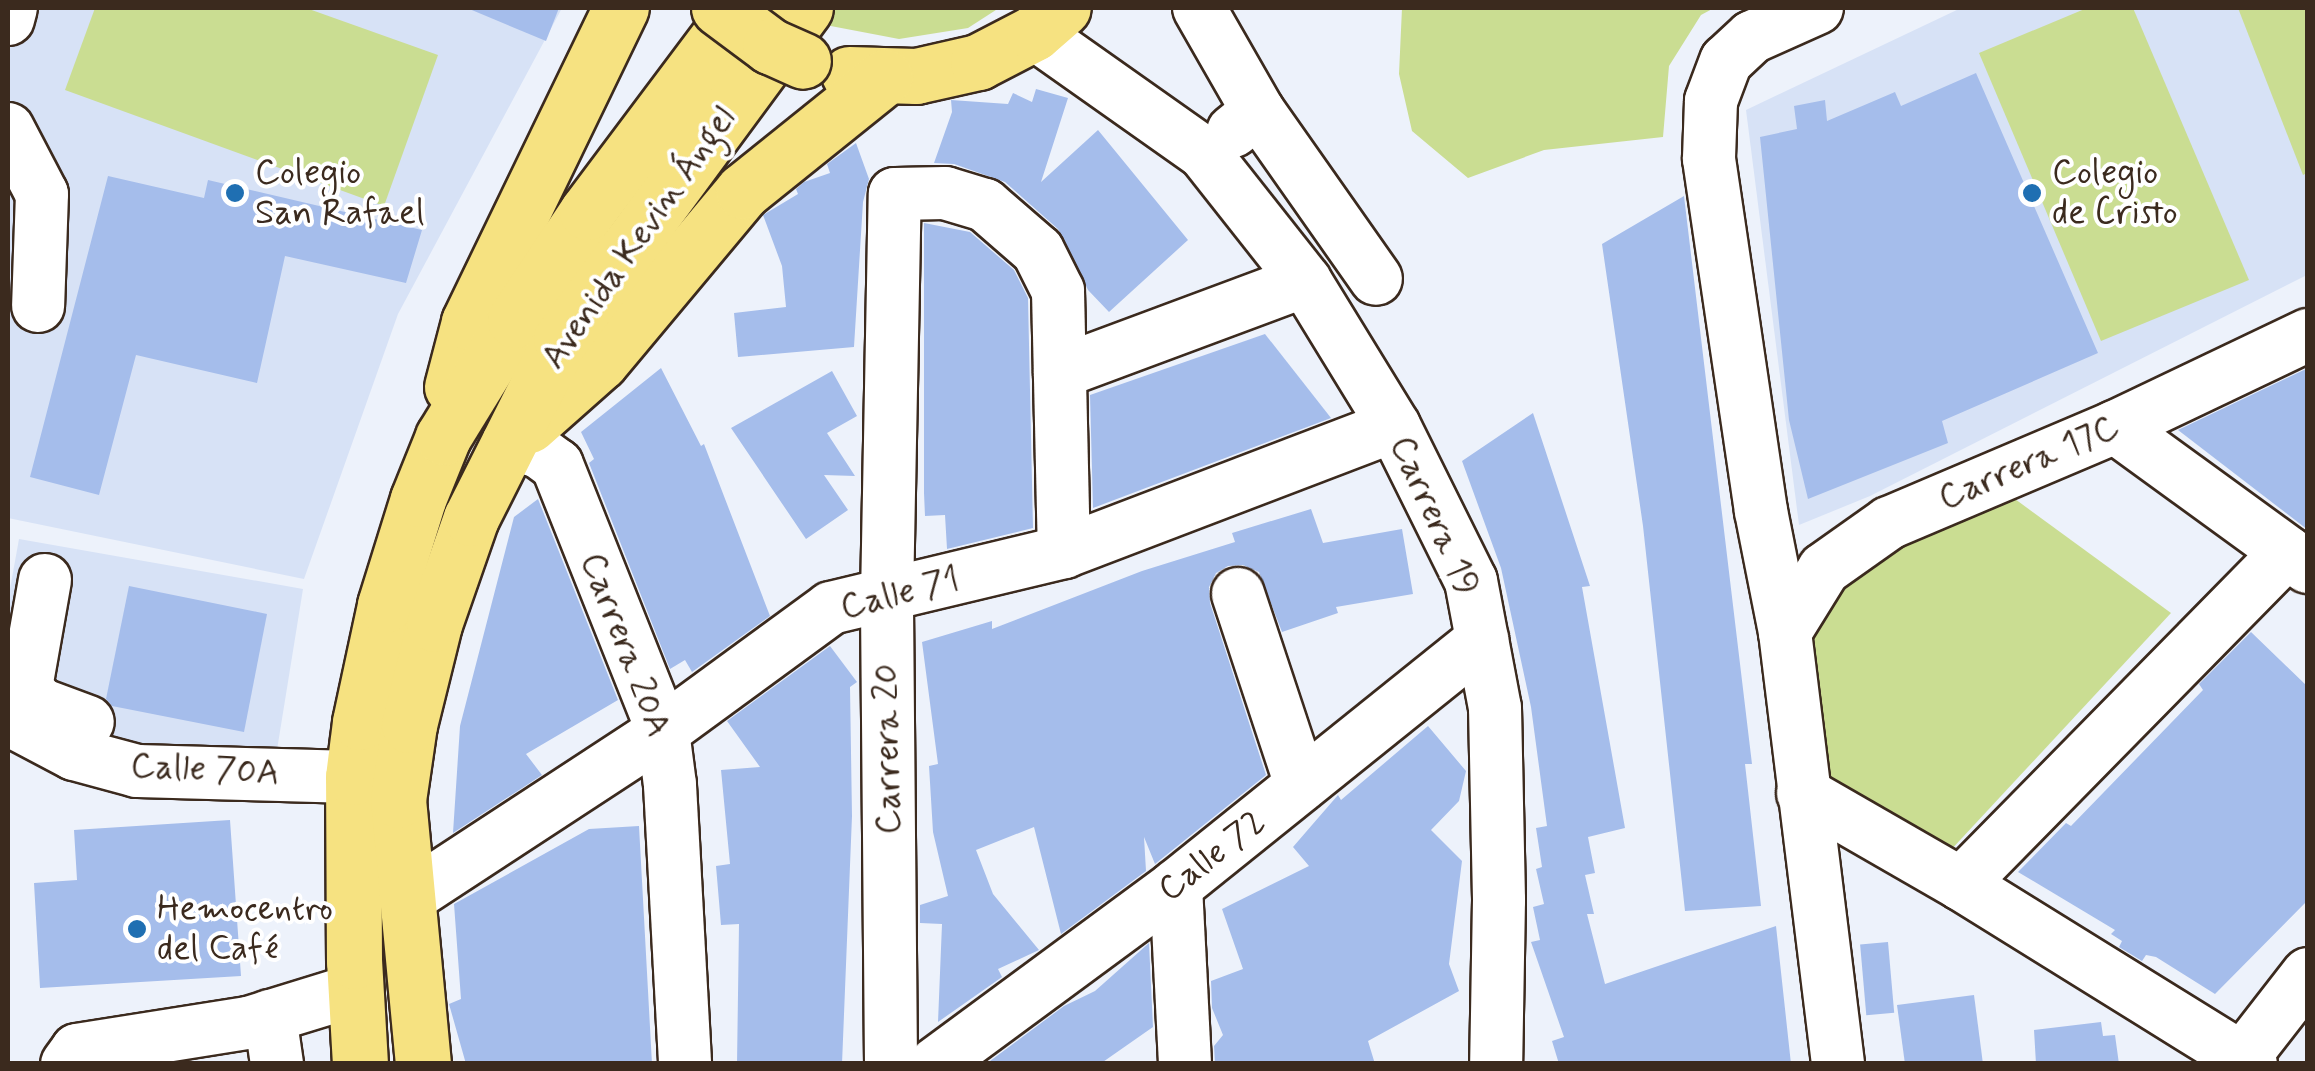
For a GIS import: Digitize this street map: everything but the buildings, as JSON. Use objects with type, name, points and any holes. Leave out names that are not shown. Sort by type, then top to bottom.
[{"type":"main road","points":[[443,436],[469,322],[621,8]]},
{"type":"main road","points":[[720,8],[770,46],[803,61],[843,73],[885,77],[963,67],[1055,16]]},
{"type":"main road","name":"Avenida Kevin Ángel","points":[[360,1064],[355,990],[353,777],[360,722],[385,605],[418,499],[443,436],[588,212],[740,8]]},
{"type":"main road","name":"Avenida Kevin Ángel","points":[[422,1064],[398,800],[410,725],[434,624],[471,518],[561,339],[805,8]]},
{"type":"main road","points":[[508,443],[600,362],[743,191],[885,77]]},
{"type":"street","points":[[8,19],[11,8]]},
{"type":"street","points":[[1199,8],[1258,111],[1376,279]]},
{"type":"street","points":[[1817,8],[1752,37],[1726,62],[1711,101],[1709,173],[1761,511],[1785,632],[1838,1064]]},
{"type":"street","name":"Carrera 19","points":[[1055,16],[1101,80],[1204,153],[1305,282],[1394,426],[1472,581],[1495,708],[1499,900],[1496,1064]]},
{"type":"street","points":[[1204,153],[1258,111]]},
{"type":"street","points":[[8,129],[42,194],[38,306]]},
{"type":"street","name":"Carrera 20","points":[[891,1064],[886,596],[895,194],[945,193],[985,205],[1038,252],[1058,290]]},
{"type":"street","points":[[1060,372],[1159,332],[1305,282]]},
{"type":"street","points":[[1058,290],[1096,318],[1159,332]]},
{"type":"street","points":[[1058,290],[1064,552]]},
{"type":"street","name":"Carrera 17C","points":[[1785,632],[1811,587],[1838,557],[1889,522],[2115,427],[2308,335]]},
{"type":"street","name":"Calle 71","points":[[408,898],[662,730],[831,608],[1064,552],[1394,426]]},
{"type":"street","points":[[1961,884],[2297,560],[2115,427]]},
{"type":"street","name":"Carrera 20A","points":[[508,443],[539,452],[556,466],[662,730],[670,785],[685,1064]]},
{"type":"street","points":[[1761,511],[1838,557]]},
{"type":"street","points":[[45,580],[26,688],[40,704],[152,742],[170,771]]},
{"type":"street","points":[[1238,594],[1301,785]]},
{"type":"street","name":"Calle 72","points":[[935,1064],[1176,886],[1482,640]]},
{"type":"street","name":"Calle 70A","points":[[8,719],[74,754],[137,771],[353,777]]},
{"type":"street","points":[[1803,793],[1961,884],[2242,1061],[2308,974]]},
{"type":"street","points":[[1176,886],[1185,1064]]},
{"type":"street","points":[[66,1064],[78,1050],[273,1040],[355,990]]},
{"type":"shaded area","name":"Colegio San Rafael","points":[[8,8],[562,8],[398,314],[304,579],[8,518]]},
{"type":"shaded area","name":"Colegio de Cristo","points":[[1961,8],[2307,8],[2307,275],[1870,496],[1799,525],[1746,110]]},
{"type":"shaded area","points":[[19,539],[303,589],[276,756],[122,748],[8,697],[8,600]]},
{"type":"green space","points":[[95,8],[306,8],[438,55],[384,206],[65,90]]},
{"type":"green space","points":[[827,8],[999,8],[968,28],[899,39],[815,23]]},
{"type":"green space","points":[[1402,8],[1714,8],[1701,15],[1669,66],[1663,137],[1544,150],[1468,178],[1412,131],[1399,74]]},
{"type":"green space","points":[[2087,8],[2133,8],[2249,280],[2101,341],[1979,53]]},
{"type":"green space","points":[[2238,8],[2307,8],[2307,173],[2303,175]]},
{"type":"green space","points":[[2004,491],[2171,613],[1949,852],[1828,779],[1808,633],[1840,576]]},
{"type":"place","name":"Colegio San Rafael","points":[[235,193]]},
{"type":"place","name":"Colegio de Cristo","points":[[2032,193]]},
{"type":"place","name":"Hemocentro del Café","points":[[137,929]]}]
